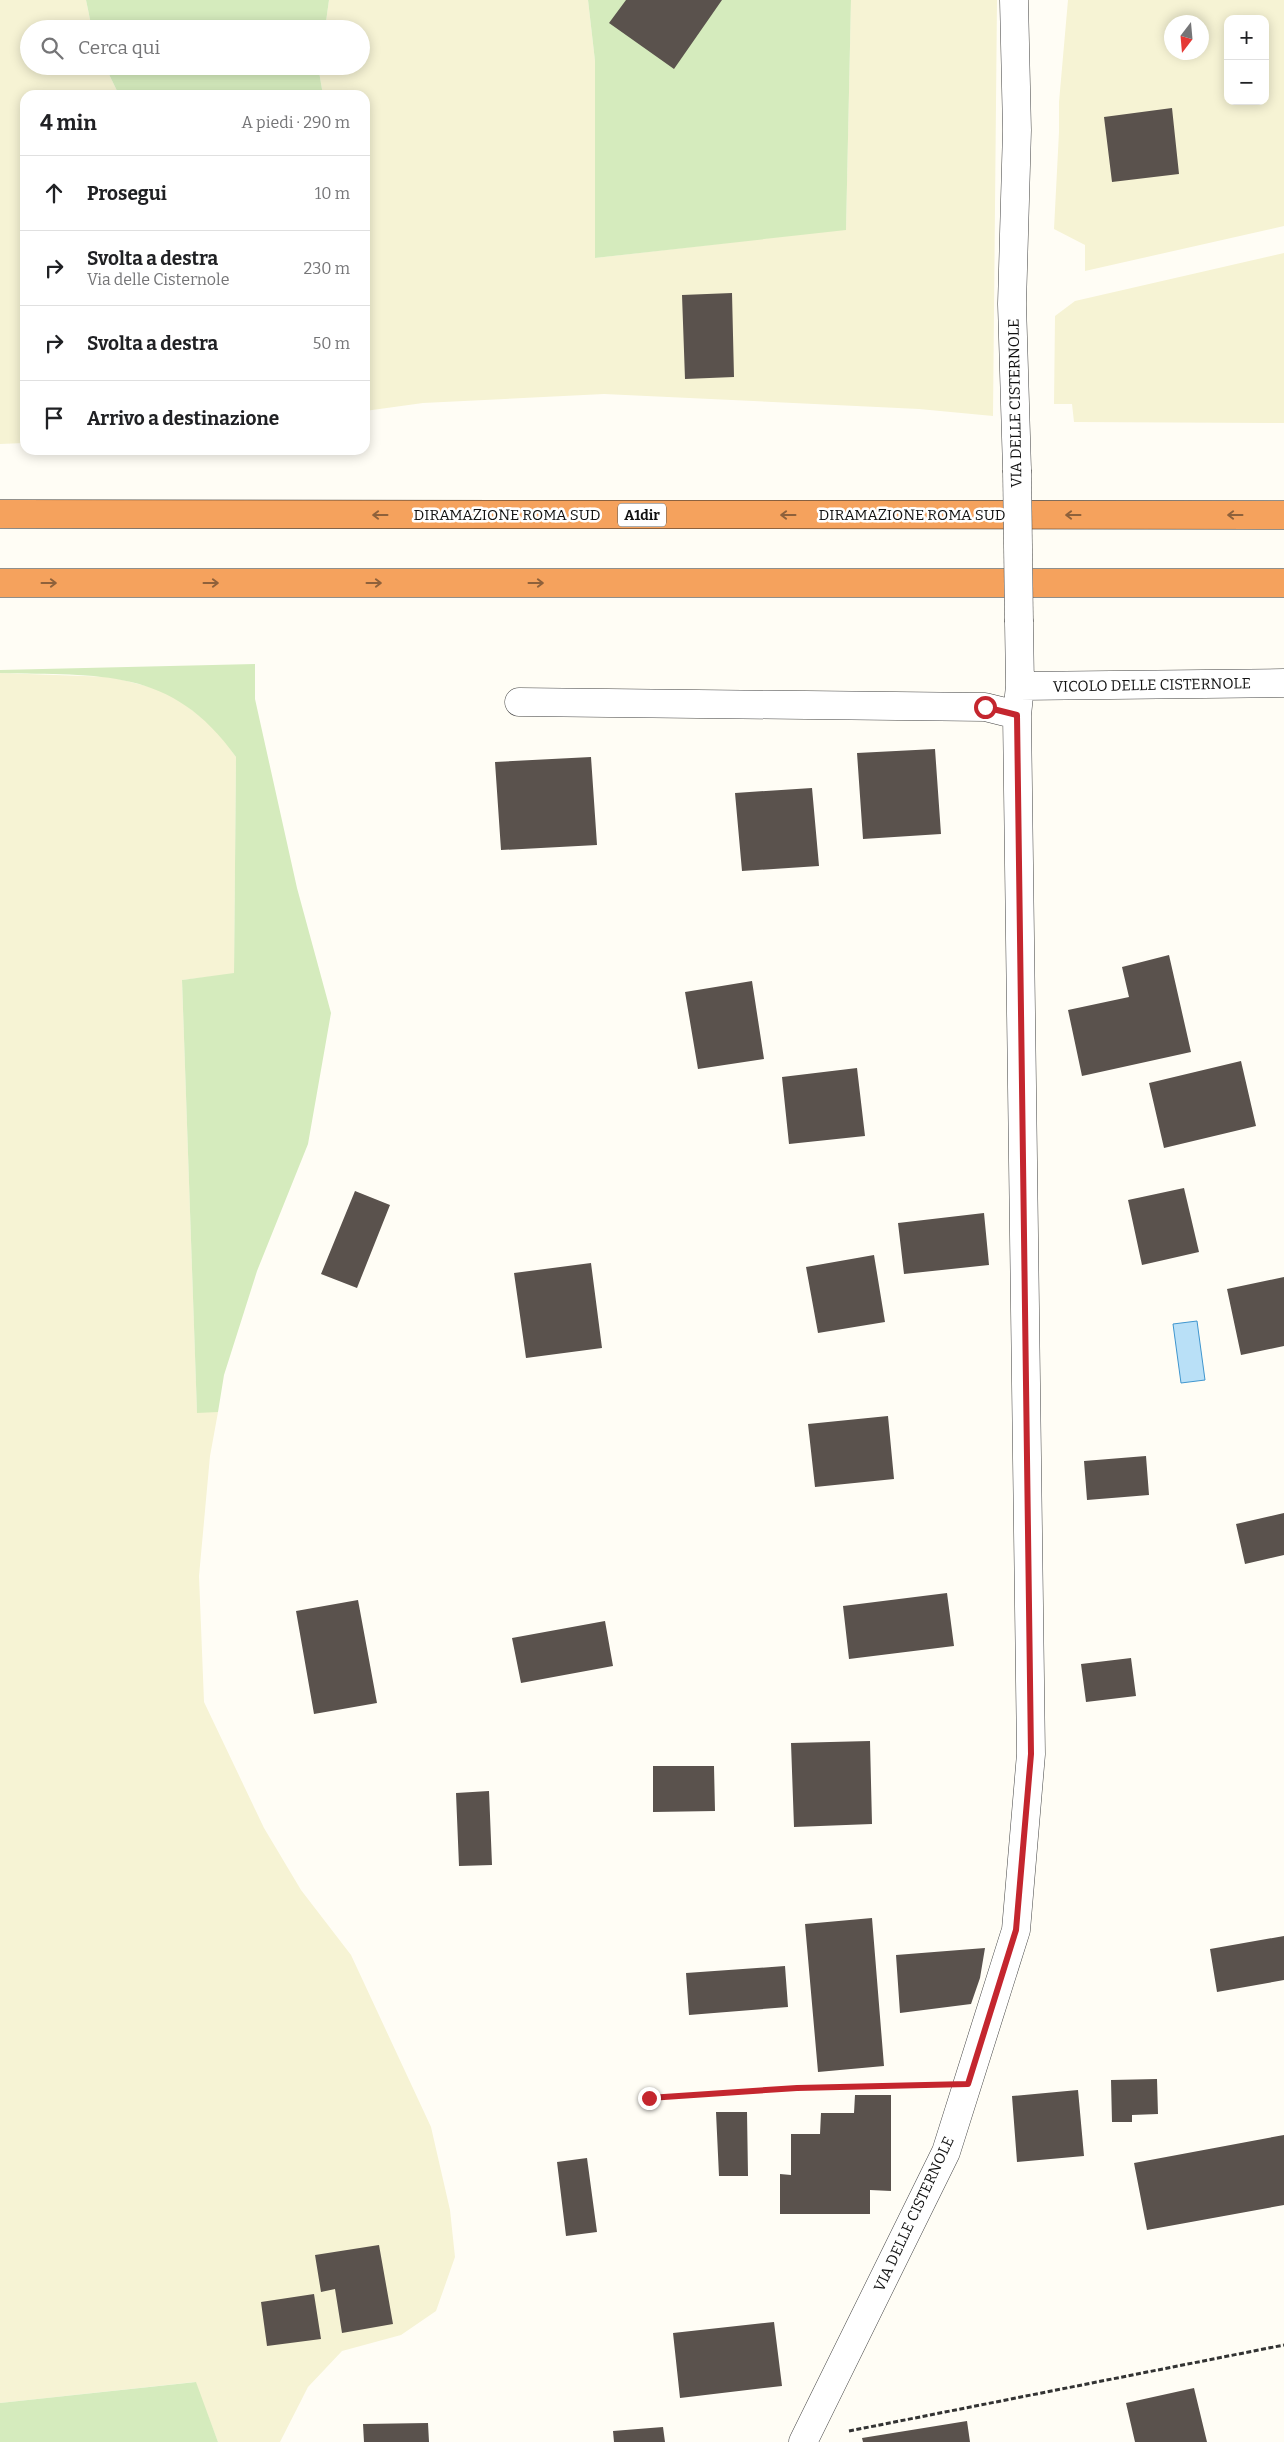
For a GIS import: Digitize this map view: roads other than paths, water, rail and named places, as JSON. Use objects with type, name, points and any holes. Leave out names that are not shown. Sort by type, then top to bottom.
[{"type":"highway","name":"DIRAMAZIONE ROMA SUD","points":[[0,514],[1284,515]]},
{"type":"highway","points":[[0,583],[1284,583]]},
{"type":"street","name":"VIA DELLE CISTERNOLE","points":[[803,2441],[946,2152],[1016,1930],[1031,1754],[1017,715],[1020,686],[1017,470],[1012,304],[1017,130],[1014,0]]},
{"type":"street","name":"VICOLO DELLE CISTERNOLE","points":[[1020,686],[1284,683]]},
{"type":"street","points":[[519,702],[985,707],[1017,715]]},
{"type":"water","points":[[1197,1321],[1205,1380],[1181,1383],[1173,1324]]}]
